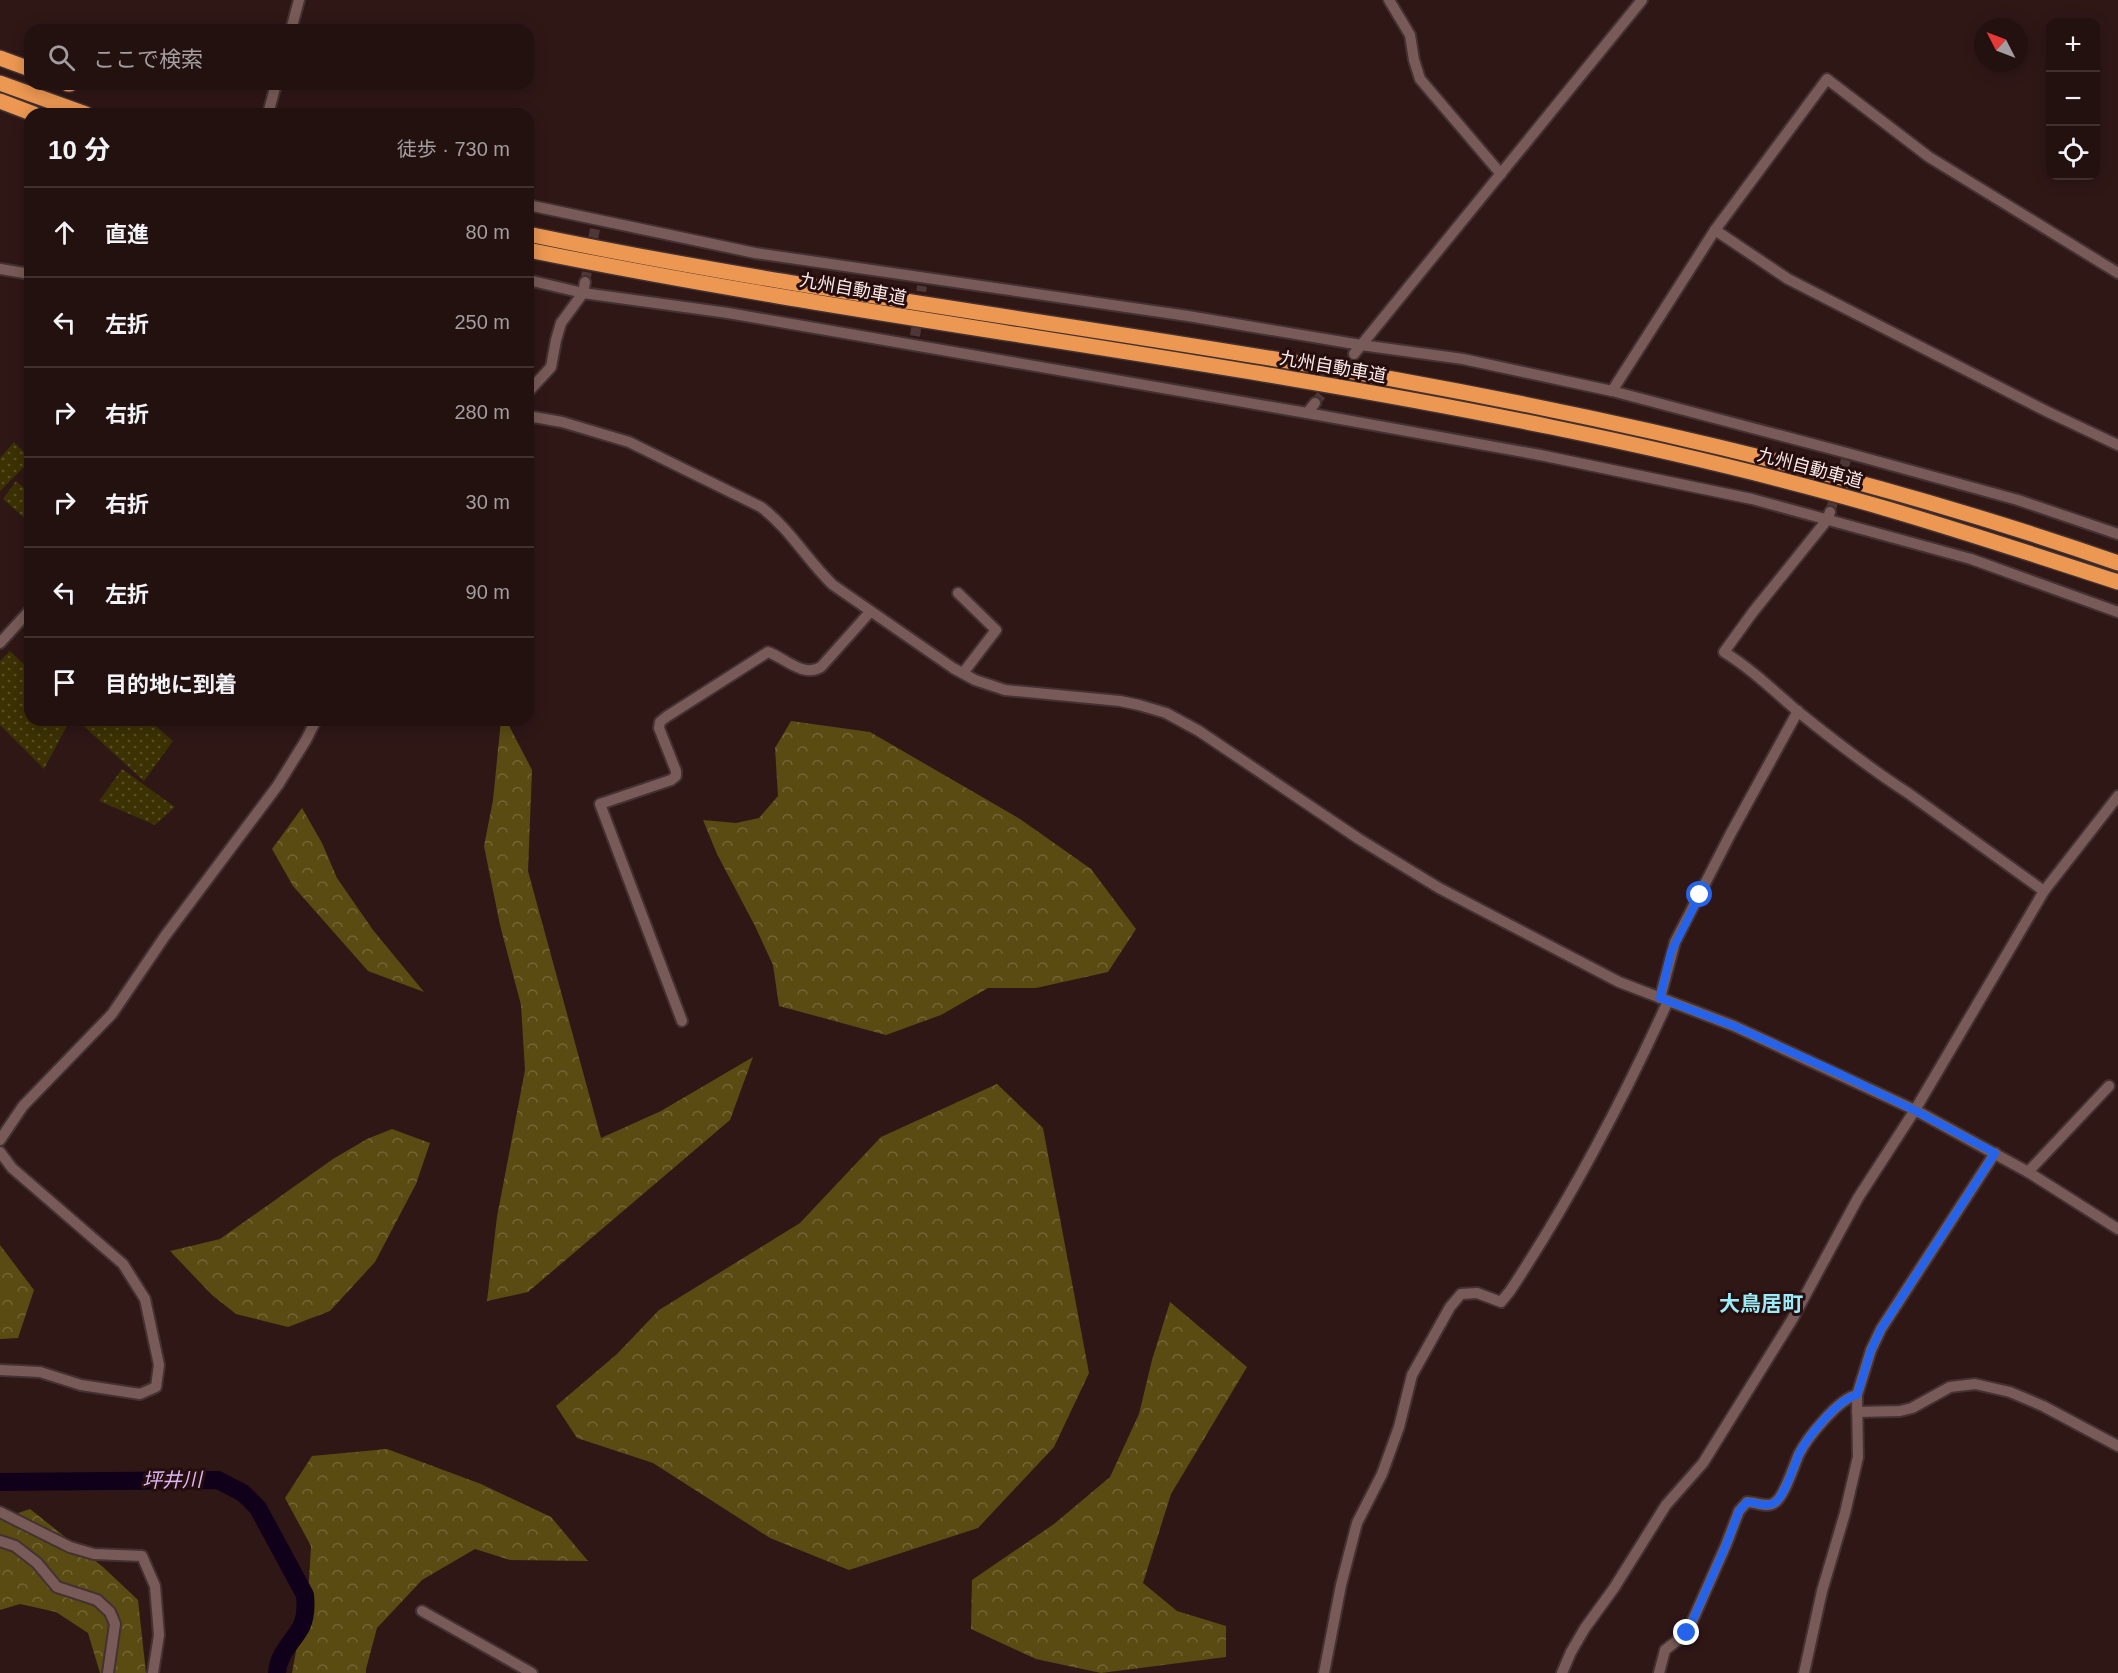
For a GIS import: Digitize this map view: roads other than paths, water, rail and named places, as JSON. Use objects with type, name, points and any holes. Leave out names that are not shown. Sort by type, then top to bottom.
[{"type":"highway","points":[[0,58],[24,67]]},
{"type":"highway","points":[[0,83],[69,108]]},
{"type":"highway","points":[[0,101],[24,110]]},
{"type":"highway","name":"九州自動車道","points":[[534,235],[610,252],[738,274],[1399,381],[1585,417],[1687,440],[1883,490],[1970,515],[2118,563]]},
{"type":"highway","name":"九州自動車道","points":[[534,251],[639,272],[918,320],[1336,386],[1552,428],[1769,477],[1886,508],[2118,582]]},
{"type":"highway","points":[[534,256],[639,272]]},
{"type":"street","points":[[293,24],[299,0]]},
{"type":"street","points":[[1389,0],[1410,35],[1420,79],[1501,174]]},
{"type":"street","points":[[1358,350],[1642,0]]},
{"type":"street","points":[[1612,391],[1715,230],[1827,79],[1929,158],[2118,273]]},
{"type":"street","points":[[269,108],[274,90]]},
{"type":"street","points":[[534,208],[595,224],[923,282],[1176,315],[1358,350],[1463,359],[1612,391],[1846,457],[2018,500],[2118,534]]},
{"type":"street","points":[[1715,230],[1788,279],[2118,445]]},
{"type":"street","points":[[0,269],[24,273]]},
{"type":"street","points":[[534,281],[914,340],[1551,458],[1752,499],[1828,516],[1971,559],[2118,612]]},
{"type":"street","points":[[534,385],[551,367],[561,323],[584,287]]},
{"type":"street","points":[[1307,413],[1315,403]]},
{"type":"street","points":[[534,417],[562,422],[629,442],[761,507],[791,534],[817,570],[833,585],[963,673],[1005,690],[1120,701],[1166,713],[1200,731],[1359,839],[1439,888],[1619,982],[1734,1026],[1914,1110],[2028,1172],[2118,1228]]},
{"type":"street","points":[[1828,516],[1724,652],[1886,779],[1908,792],[2044,891]]},
{"type":"street","points":[[958,593],[996,630],[963,673]]},
{"type":"street","points":[[682,1021],[600,804],[671,780],[676,776],[659,728],[660,722],[666,717],[768,652],[805,671],[814,672],[870,612]]},
{"type":"street","points":[[0,643],[24,617]]},
{"type":"street","points":[[1324,1673],[1341,1585],[1357,1523],[1382,1474],[1399,1427],[1412,1375],[1450,1307],[1461,1294],[1478,1293],[1501,1302],[1510,1291],[1591,1157],[1616,1112],[1664,1000],[1675,942],[1798,711]]},
{"type":"street","points":[[0,1140],[23,1106],[112,1014],[165,936],[278,785],[313,726]]},
{"type":"street","points":[[1562,1673],[1570,1652],[1585,1628],[1614,1588],[1666,1505],[1703,1463],[1793,1318],[1858,1198],[1914,1110],[2044,891],[2118,796]]},
{"type":"street","points":[[2028,1172],[2109,1086]]},
{"type":"street","points":[[0,1152],[12,1168],[123,1264],[145,1299],[159,1365],[156,1387],[140,1394],[81,1385],[40,1372],[0,1370]]},
{"type":"street","points":[[1804,1673],[1822,1591],[1845,1513],[1858,1457],[1857,1395],[1871,1350],[1881,1329],[1995,1153]]},
{"type":"street","points":[[1857,1412],[1900,1411],[1912,1408],[1950,1388],[1975,1384],[2010,1392],[2043,1406],[2118,1446]]},
{"type":"street","points":[[1659,1673],[1665,1650],[1687,1633],[1739,1511],[1747,1502],[1768,1505],[1780,1499],[1809,1438],[1832,1412],[1851,1396],[1857,1395]]},
{"type":"street","points":[[0,1512],[70,1546],[94,1554],[141,1556],[155,1586],[157,1605],[159,1635],[153,1673]]},
{"type":"street","points":[[0,1541],[15,1546],[37,1563],[57,1587],[97,1600],[110,1612],[115,1624],[108,1673]]},
{"type":"street","points":[[422,1611],[532,1673]]},
{"type":"waterway","name":"坪井川","points":[[0,1482],[218,1480],[243,1493],[258,1508],[305,1595],[303,1623],[283,1654],[277,1673]]},
{"type":"tunnel","points":[[585,282],[595,229]]},
{"type":"tunnel","points":[[915,336],[922,286]]},
{"type":"tunnel","points":[[1315,403],[1354,354]]},
{"type":"tunnel","points":[[1830,512],[1846,460]]},
{"type":"district","name":"大鳥居町","points":[[1761,1304]]}]
